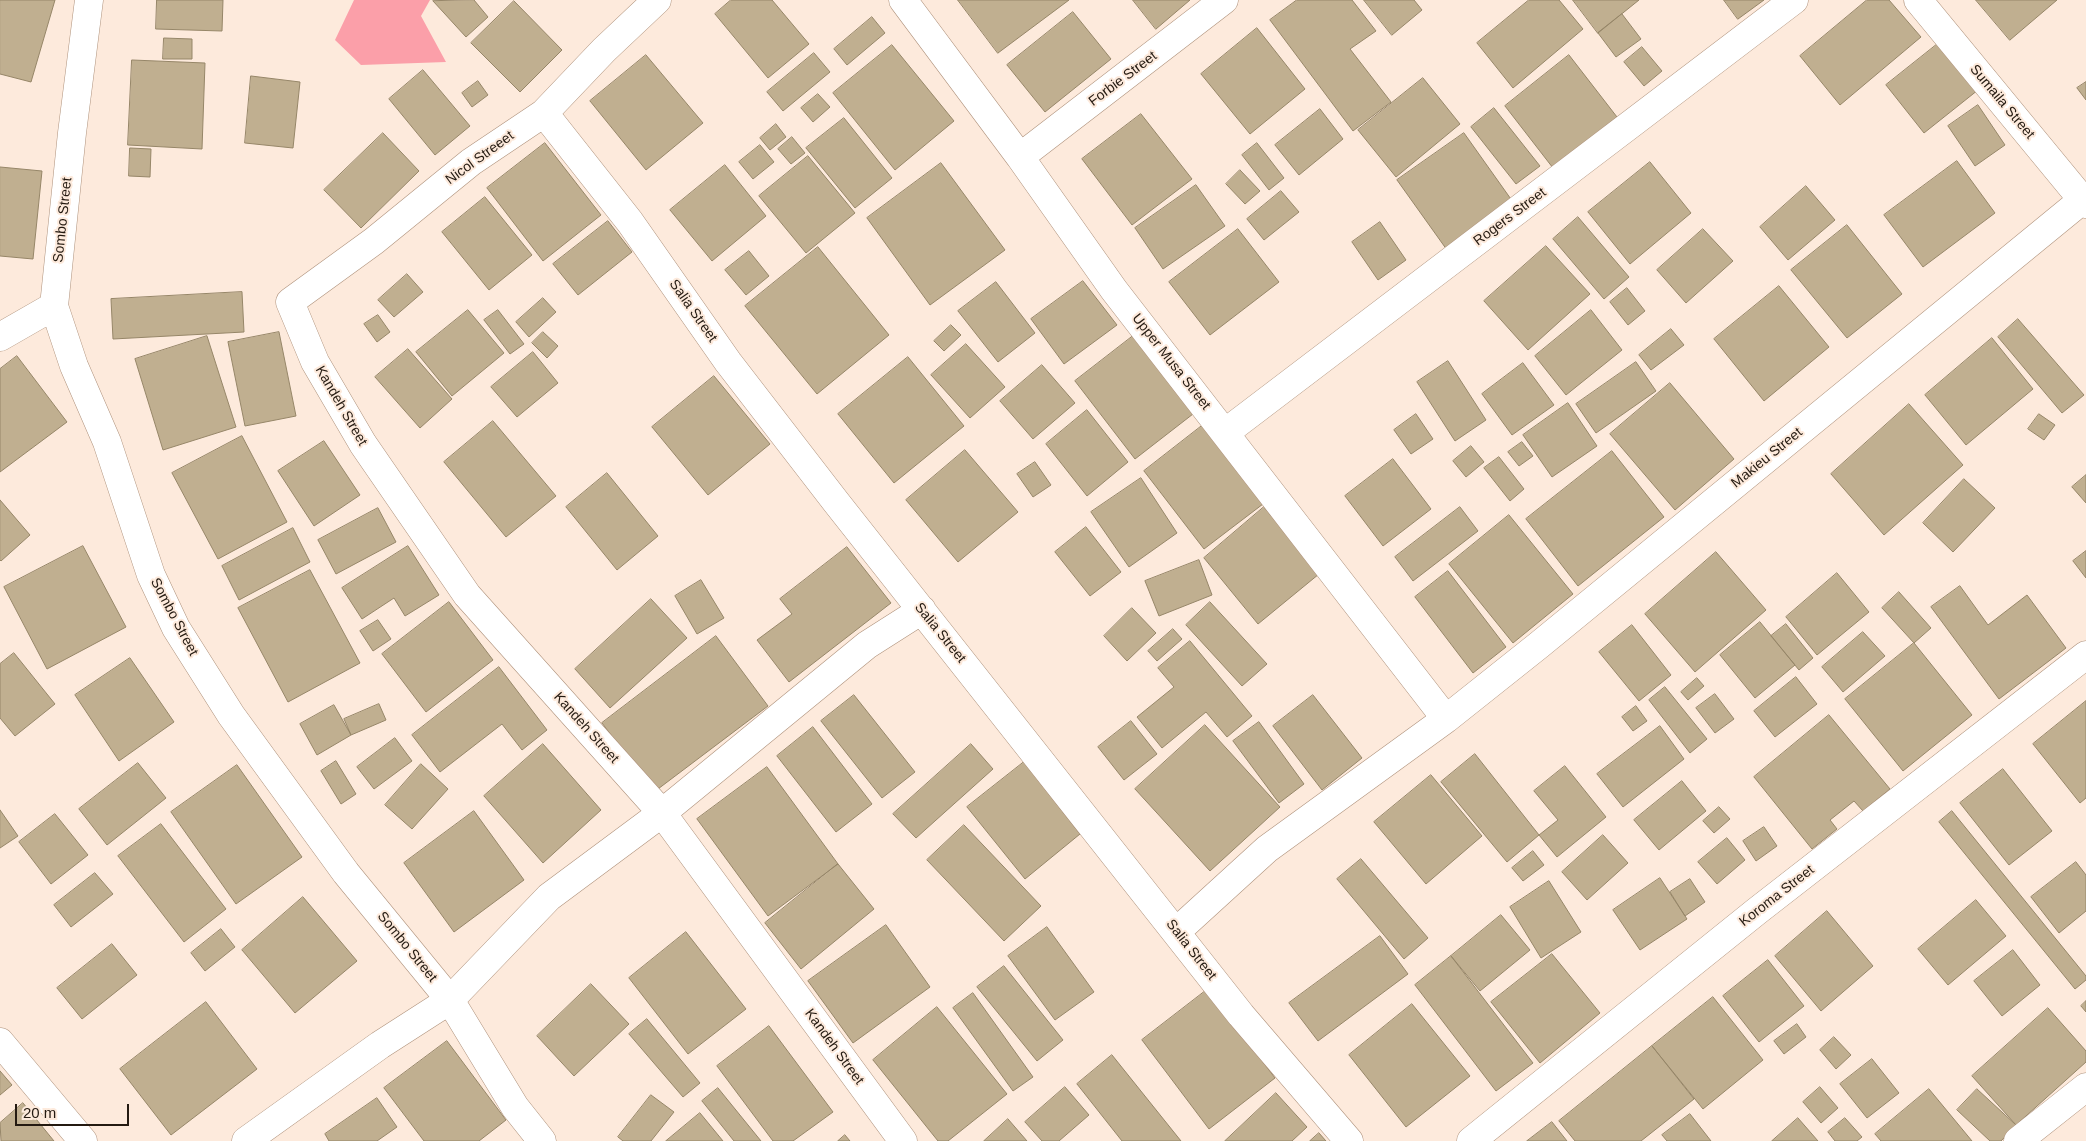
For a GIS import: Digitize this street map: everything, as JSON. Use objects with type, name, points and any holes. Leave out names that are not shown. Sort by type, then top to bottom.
[{"type":"street","name":"Sombo Street","points":[[89,0],[72,133],[54,306],[74,366],[107,442],[151,575],[176,628],[231,715],[346,873],[450,1000],[515,1107],[542,1141]]},
{"type":"street","name":"Nicol Streeet","points":[[290,302],[374,241],[471,162],[544,113],[604,50],[657,0]]},
{"type":"street","name":"Upper Musa Street","points":[[903,0],[1020,157],[1114,290],[1226,432],[1446,719]]},
{"type":"street","name":"Forbie Street","points":[[1020,157],[1224,0]]},
{"type":"street","name":"Rogers Street","points":[[1226,432],[1794,0]]},
{"type":"street","name":"Sumaila Street","points":[[1918,0],[2085,200]]},
{"type":"street","name":"Salia Street","points":[[544,113],[630,222],[734,370],[1241,1015],[1349,1141]]},
{"type":"street","name":"Makieu Street","points":[[1176,932],[1267,849],[1446,719],[1547,639],[2085,200]]},
{"type":"street","name":"Kandeh Street","points":[[290,302],[315,362],[363,444],[467,595],[662,813],[903,1141]]},
{"type":"street","points":[[0,337],[54,306]]},
{"type":"street","points":[[246,1141],[380,1045],[450,1000],[549,897],[662,813],[867,645],[922,610]]},
{"type":"street","name":"Koroma Street","points":[[1471,1141],[1757,911],[2086,655]]},
{"type":"street","points":[[0,1042],[84,1141]]},
{"type":"street","points":[[2018,1141],[2086,1087]]},
{"type":"shaded area","points":[[354,0],[430,0],[421,16],[446,62],[361,65],[335,40]]},
{"type":"building","points":[[0,0],[55,0],[31,82],[0,74]]},
{"type":"building","points":[[157,0],[223,0],[222,31],[156,29]]},
{"type":"building","points":[[474,0],[488,17],[466,37],[433,1]]},
{"type":"building","points":[[731,0],[772,0],[809,44],[768,78],[715,14]]},
{"type":"building","points":[[958,0],[1069,0],[998,53]]},
{"type":"building","points":[[1133,0],[1190,0],[1156,29]]},
{"type":"building","points":[[1297,0],[1352,0],[1376,31],[1350,49],[1391,102],[1353,131],[1270,20]]},
{"type":"building","points":[[1364,0],[1414,0],[1422,10],[1392,35]]},
{"type":"building","points":[[1529,0],[1559,0],[1583,29],[1513,88],[1477,43]]},
{"type":"building","points":[[1573,0],[1639,0],[1598,33]]},
{"type":"building","points":[[1724,0],[1764,0],[1738,19]]},
{"type":"building","points":[[1867,0],[1889,0],[1921,37],[1840,105],[1800,56]]},
{"type":"building","points":[[1976,0],[2057,0],[2010,40]]},
{"type":"building","points":[[514,1],[562,50],[520,92],[471,43]]},
{"type":"building","points":[[1073,12],[1111,59],[1045,112],[1007,65]]},
{"type":"building","points":[[1622,14],[1641,39],[1616,57],[1598,33]]},
{"type":"building","points":[[872,17],[885,33],[847,65],[834,49]]},
{"type":"building","points":[[1257,28],[1305,89],[1250,134],[1201,74]]},
{"type":"building","points":[[164,38],[192,39],[192,59],[163,59]]},
{"type":"building","points":[[1940,42],[1978,90],[1924,133],[1886,85]]},
{"type":"building","points":[[892,45],[954,121],[895,170],[833,93]]},
{"type":"building","points":[[1642,47],[1662,71],[1644,86],[1624,62]]},
{"type":"building","points":[[814,53],[830,72],[783,111],[767,92]]},
{"type":"building","points":[[646,55],[703,123],[646,170],[590,101]]},
{"type":"building","points":[[1569,55],[1617,117],[1553,168],[1505,106]]},
{"type":"building","points":[[132,60],[205,63],[202,149],[128,145]]},
{"type":"building","points":[[423,70],[470,126],[435,155],[389,99]]},
{"type":"building","points":[[251,76],[300,82],[293,148],[245,143]]},
{"type":"building","points":[[1423,78],[1460,124],[1396,177],[1358,130]]},
{"type":"building","points":[[478,81],[488,95],[472,107],[462,93]]},
{"type":"building","points":[[2086,82],[2086,100],[2077,88]]},
{"type":"building","points":[[818,94],[830,107],[813,122],[801,108]]},
{"type":"building","points":[[1978,105],[2005,145],[1975,166],[1948,126]]},
{"type":"building","points":[[1494,108],[1540,166],[1516,184],[1471,127]]},
{"type":"building","points":[[1320,109],[1343,139],[1299,175],[1275,145]]},
{"type":"building","points":[[1141,114],[1192,179],[1132,225],[1082,159]]},
{"type":"building","points":[[844,118],[892,178],[855,208],[806,148]]},
{"type":"building","points":[[776,124],[786,137],[770,150],[760,138]]},
{"type":"building","points":[[383,133],[419,171],[361,228],[324,190]]},
{"type":"building","points":[[1464,133],[1513,202],[1447,250],[1397,180]]},
{"type":"building","points":[[792,137],[805,153],[791,164],[778,149]]},
{"type":"building","points":[[545,143],[601,215],[543,261],[487,188]]},
{"type":"building","points":[[1257,143],[1284,178],[1269,190],[1242,155]]},
{"type":"building","points":[[760,145],[774,162],[753,179],[739,162]]},
{"type":"building","points":[[130,148],[151,149],[150,177],[129,176]]},
{"type":"building","points":[[808,156],[855,213],[806,253],[759,196]]},
{"type":"building","points":[[1957,161],[1995,213],[1923,267],[1884,215]]},
{"type":"building","points":[[1650,162],[1691,213],[1630,264],[1588,212]]},
{"type":"building","points":[[941,163],[1005,250],[930,305],[867,218]]},
{"type":"building","points":[[725,165],[766,216],[712,261],[670,210]]},
{"type":"building","points":[[0,167],[42,171],[33,259],[0,256]]},
{"type":"building","points":[[1240,170],[1260,191],[1245,204],[1226,184]]},
{"type":"building","points":[[1196,185],[1225,226],[1163,269],[1135,228]]},
{"type":"building","points":[[1806,186],[1835,220],[1788,260],[1760,227]]},
{"type":"building","points":[[1281,191],[1299,212],[1264,240],[1247,219]]},
{"type":"building","points":[[485,197],[532,255],[489,290],[442,232]]},
{"type":"building","points":[[1578,217],[1629,277],[1604,299],[1553,239]]},
{"type":"building","points":[[608,221],[632,252],[578,295],[553,264]]},
{"type":"building","points":[[1380,222],[1406,260],[1378,280],[1352,242]]},
{"type":"building","points":[[1847,225],[1902,294],[1847,338],[1791,270]]},
{"type":"building","points":[[1238,229],[1279,282],[1210,335],[1169,282]]},
{"type":"building","points":[[1703,229],[1733,261],[1686,303],[1657,270]]},
{"type":"building","points":[[1546,246],[1590,294],[1528,350],[1484,301]]},
{"type":"building","points":[[818,247],[889,335],[817,394],[745,306]]},
{"type":"building","points":[[749,251],[769,276],[746,295],[725,270]]},
{"type":"building","points":[[407,274],[423,292],[394,317],[378,300]]},
{"type":"building","points":[[1083,281],[1117,325],[1064,364],[1031,319]]},
{"type":"building","points":[[996,282],[1035,333],[998,362],[958,311]]},
{"type":"building","points":[[1779,286],[1829,347],[1764,401],[1714,339]]},
{"type":"building","points":[[1627,288],[1645,311],[1628,325],[1610,302]]},
{"type":"building","points":[[242,292],[244,332],[113,339],[111,299]]},
{"type":"building","points":[[543,298],[556,312],[529,337],[516,322]]},
{"type":"building","points":[[468,310],[504,353],[452,396],[416,352]]},
{"type":"building","points":[[498,310],[524,344],[510,354],[484,320]]},
{"type":"building","points":[[1591,310],[1622,350],[1566,395],[1535,356]]},
{"type":"building","points":[[378,315],[390,332],[377,342],[364,324]]},
{"type":"building","points":[[2018,319],[2084,395],[2062,413],[1998,337]]},
{"type":"building","points":[[951,325],[961,335],[944,351],[934,341]]},
{"type":"building","points":[[1671,329],[1684,345],[1651,370],[1639,355]]},
{"type":"building","points":[[279,332],[296,416],[245,426],[228,342]]},
{"type":"building","points":[[543,332],[558,346],[547,358],[532,343]]},
{"type":"building","points":[[207,336],[236,427],[163,450],[135,359]]},
{"type":"building","points":[[1133,336],[1193,414],[1135,459],[1075,381]]},
{"type":"building","points":[[1992,338],[2033,389],[1966,445],[1925,395]]},
{"type":"building","points":[[966,344],[1005,387],[970,418],[931,375]]},
{"type":"building","points":[[408,349],[452,399],[420,428],[375,377]]},
{"type":"building","points":[[533,352],[558,383],[517,417],[491,387]]},
{"type":"building","points":[[17,356],[67,422],[0,472],[0,369]]},
{"type":"building","points":[[908,357],[964,426],[894,483],[838,414]]},
{"type":"building","points":[[1448,361],[1486,420],[1455,441],[1417,382]]},
{"type":"building","points":[[1636,362],[1656,391],[1596,433],[1576,404]]},
{"type":"building","points":[[1523,363],[1554,405],[1512,435],[1482,394]]},
{"type":"building","points":[[1042,365],[1075,403],[1033,439],[1000,401]]},
{"type":"building","points":[[714,376],[770,444],[708,495],[652,427]]},
{"type":"building","points":[[1670,383],[1734,459],[1675,510],[1610,434]]},
{"type":"building","points":[[1568,403],[1597,446],[1552,477],[1523,435]]},
{"type":"building","points":[[1909,404],[1963,465],[1884,535],[1831,474]]},
{"type":"building","points":[[1087,410],[1128,462],[1087,496],[1046,444]]},
{"type":"building","points":[[1416,414],[1433,439],[1411,454],[1394,430]]},
{"type":"building","points":[[2039,414],[2055,425],[2044,440],[2028,429]]},
{"type":"building","points":[[493,421],[556,496],[506,537],[444,462]]},
{"type":"building","points":[[1203,425],[1263,504],[1204,549],[1144,471]]},
{"type":"building","points":[[242,436],[287,522],[218,559],[172,473]]},
{"type":"building","points":[[324,441],[360,495],[314,526],[278,471]]},
{"type":"building","points":[[1522,442],[1533,456],[1519,466],[1508,452]]},
{"type":"building","points":[[1471,446],[1484,462],[1466,477],[1453,461]]},
{"type":"building","points":[[965,450],[1018,512],[958,562],[906,500]]},
{"type":"building","points":[[1612,451],[1664,517],[1578,586],[1526,519]]},
{"type":"building","points":[[1499,457],[1524,489],[1510,501],[1484,468]]},
{"type":"building","points":[[1393,459],[1431,509],[1383,546],[1345,496]]},
{"type":"building","points":[[1035,462],[1051,485],[1033,497],[1017,474]]},
{"type":"building","points":[[607,473],[658,536],[617,570],[566,507]]},
{"type":"building","points":[[2086,475],[2086,503],[2072,487]]},
{"type":"building","points":[[1141,478],[1177,533],[1129,567],[1091,512]]},
{"type":"building","points":[[1964,479],[1995,508],[1953,552],[1923,523]]},
{"type":"building","points":[[0,500],[30,535],[1,561],[0,560]]},
{"type":"building","points":[[1264,507],[1319,574],[1258,624],[1204,558]]},
{"type":"building","points":[[1460,507],[1478,531],[1413,581],[1395,557]]},
{"type":"building","points":[[378,508],[396,542],[336,574],[318,540]]},
{"type":"building","points":[[1509,515],[1573,594],[1513,643],[1449,564]]},
{"type":"building","points":[[1086,527],[1121,572],[1090,596],[1055,552]]},
{"type":"building","points":[[293,528],[310,562],[239,600],[222,566]]},
{"type":"building","points":[[83,546],[126,627],[47,669],[4,587]]},
{"type":"building","points":[[408,546],[439,595],[405,616],[394,598],[362,619],[342,588]]},
{"type":"building","points":[[847,547],[891,603],[789,682],[757,640],[792,614],[780,599]]},
{"type":"building","points":[[2086,551],[2086,578],[2073,561]]},
{"type":"building","points":[[1716,552],[1766,610],[1695,672],[1645,614]]},
{"type":"building","points":[[1199,560],[1212,595],[1159,616],[1145,581]]},
{"type":"building","points":[[310,570],[360,663],[288,702],[238,608]]},
{"type":"building","points":[[1448,571],[1506,647],[1473,673],[1415,597]]},
{"type":"building","points":[[1837,573],[1869,612],[1817,655],[1786,617]]},
{"type":"building","points":[[701,580],[724,618],[697,634],[675,596]]},
{"type":"building","points":[[1960,586],[1988,625],[2027,595],[2066,648],[1999,699],[1931,607]]},
{"type":"building","points":[[1899,592],[1931,628],[1914,643],[1882,608]]},
{"type":"building","points":[[651,599],[687,638],[610,708],[575,669]]},
{"type":"building","points":[[449,602],[493,660],[426,712],[382,654]]},
{"type":"building","points":[[1210,602],[1267,664],[1242,686],[1186,625]]},
{"type":"building","points":[[1132,608],[1156,633],[1127,661],[1104,636]]},
{"type":"building","points":[[378,620],[391,639],[373,651],[360,631]]},
{"type":"building","points":[[1760,622],[1795,665],[1755,698],[1720,655]]},
{"type":"building","points":[[1786,624],[1813,658],[1799,670],[1771,636]]},
{"type":"building","points":[[1632,625],[1671,675],[1639,701],[1599,652]]},
{"type":"building","points":[[1173,629],[1182,639],[1157,661],[1148,651]]},
{"type":"building","points":[[1863,632],[1885,656],[1843,692],[1822,667]]},
{"type":"building","points":[[716,636],[768,706],[654,792],[602,723]]},
{"type":"building","points":[[1190,641],[1252,716],[1227,737],[1206,712],[1162,748],[1137,717],[1174,687],[1158,668]]},
{"type":"building","points":[[1914,643],[1972,715],[1903,771],[1845,699]]},
{"type":"building","points":[[14,653],[55,704],[15,736],[0,718],[0,664]]},
{"type":"building","points":[[130,658],[174,722],[119,761],[75,695]]},
{"type":"building","points":[[499,667],[547,730],[522,750],[502,724],[440,772],[412,735]]},
{"type":"building","points":[[1796,677],[1817,704],[1775,737],[1754,711]]},
{"type":"building","points":[[1697,678],[1704,686],[1688,700],[1681,692]]},
{"type":"building","points":[[1665,687],[1707,739],[1690,753],[1649,700]]},
{"type":"building","points":[[1715,694],[1734,719],[1715,733],[1696,708]]},
{"type":"building","points":[[854,695],[915,772],[882,798],[821,721]]},
{"type":"building","points":[[1313,695],[1362,758],[1322,790],[1273,726]]},
{"type":"building","points":[[2086,701],[2086,798],[2080,803],[2033,744]]},
{"type":"building","points":[[379,704],[386,720],[351,735],[344,719]]},
{"type":"building","points":[[334,705],[351,735],[317,755],[300,724]]},
{"type":"building","points":[[1636,706],[1647,721],[1633,731],[1622,717]]},
{"type":"building","points":[[1829,715],[1890,789],[1863,811],[1854,801],[1830,820],[1837,829],[1812,849],[1754,777]]},
{"type":"building","points":[[1131,721],[1157,754],[1124,780],[1098,747]]},
{"type":"building","points":[[1259,722],[1304,784],[1279,803],[1233,741]]},
{"type":"building","points":[[1205,725],[1280,807],[1210,871],[1135,789]]},
{"type":"building","points":[[1660,726],[1684,759],[1623,807],[1597,774]]},
{"type":"building","points":[[813,727],[872,804],[836,832],[777,756]]},
{"type":"building","points":[[395,738],[412,761],[374,789],[357,767]]},
{"type":"building","points":[[543,744],[601,810],[543,863],[484,796]]},
{"type":"building","points":[[971,744],[993,769],[916,838],[893,814]]},
{"type":"building","points":[[1475,754],[1539,835],[1507,862],[1441,782]]},
{"type":"building","points":[[336,761],[356,794],[341,804],[321,771]]},
{"type":"building","points":[[1024,762],[1080,834],[1025,879],[967,807]]},
{"type":"building","points":[[138,763],[166,798],[107,845],[79,809]]},
{"type":"building","points":[[421,764],[448,789],[412,829],[385,805]]},
{"type":"building","points":[[237,765],[302,857],[236,904],[171,812]]},
{"type":"building","points":[[1565,766],[1606,817],[1557,857],[1539,835],[1558,820],[1534,791]]},
{"type":"building","points":[[767,767],[838,864],[768,916],[697,819]]},
{"type":"building","points":[[2003,769],[2052,831],[2009,865],[1960,803]]},
{"type":"building","points":[[1431,775],[1482,836],[1426,884],[1374,822]]},
{"type":"building","points":[[1682,781],[1706,811],[1659,850],[1634,820]]},
{"type":"building","points":[[1719,807],[1730,819],[1714,833],[1703,821]]},
{"type":"building","points":[[0,810],[18,836],[0,848]]},
{"type":"building","points":[[474,811],[524,880],[454,932],[404,863]]},
{"type":"building","points":[[1952,811],[2086,976],[2086,980],[2075,989],[1939,822]]},
{"type":"building","points":[[55,814],[88,855],[51,884],[19,842]]},
{"type":"building","points":[[161,824],[226,909],[184,942],[118,856]]},
{"type":"building","points":[[964,825],[1041,906],[1004,941],[927,860]]},
{"type":"building","points":[[1764,827],[1777,846],[1756,861],[1743,841]]},
{"type":"building","points":[[1603,835],[1628,863],[1587,900],[1562,872]]},
{"type":"building","points":[[1727,838],[1745,860],[1717,884],[1698,862]]},
{"type":"building","points":[[1533,851],[1544,865],[1523,881],[1512,868]]},
{"type":"building","points":[[1361,859],[1428,938],[1404,959],[1337,879]]},
{"type":"building","points":[[2076,862],[2086,875],[2086,911],[2059,933],[2031,897]]},
{"type":"building","points":[[838,864],[874,909],[801,969],[765,923]]},
{"type":"building","points":[[95,873],[113,894],[71,927],[54,905]]},
{"type":"building","points":[[1660,878],[1687,919],[1640,950],[1613,910]]},
{"type":"building","points":[[1690,879],[1705,902],[1685,916],[1670,892]]},
{"type":"building","points":[[1549,881],[1581,932],[1541,958],[1510,907]]},
{"type":"building","points":[[303,897],[357,961],[295,1013],[242,950]]},
{"type":"building","points":[[1976,900],[2006,936],[1948,985],[1918,949]]},
{"type":"building","points":[[1827,911],[1873,966],[1821,1011],[1775,956]]},
{"type":"building","points":[[1501,915],[1530,950],[1480,991],[1451,956]]},
{"type":"building","points":[[886,925],[930,987],[853,1043],[808,981]]},
{"type":"building","points":[[1047,927],[1094,992],[1055,1020],[1008,956]]},
{"type":"building","points":[[221,929],[235,947],[205,971],[191,953]]},
{"type":"building","points":[[686,932],[746,1009],[688,1054],[629,978]]},
{"type":"building","points":[[1380,936],[1408,974],[1318,1041],[1289,1003]]},
{"type":"building","points":[[112,944],[137,975],[82,1019],[57,988]]},
{"type":"building","points":[[2013,950],[2040,985],[2002,1016],[1974,981]]},
{"type":"building","points":[[1552,954],[1600,1013],[1540,1063],[1491,1002]]},
{"type":"building","points":[[1451,956],[1533,1063],[1496,1091],[1415,985]]},
{"type":"building","points":[[1768,960],[1804,1006],[1759,1042],[1723,996]]},
{"type":"building","points":[[1004,966],[1063,1040],[1037,1061],[977,987]]},
{"type":"building","points":[[591,984],[629,1024],[574,1076],[537,1036]]},
{"type":"building","points":[[1208,989],[1275,1078],[1209,1129],[1142,1040]]},
{"type":"building","points":[[973,993],[1033,1077],[1013,1091],[953,1008]]},
{"type":"building","points":[[1713,997],[1763,1060],[1703,1109],[1652,1046]]},
{"type":"building","points":[[2086,1001],[2086,1012],[2081,1006]]},
{"type":"building","points":[[206,1002],[257,1069],[171,1135],[120,1069]]},
{"type":"building","points":[[1412,1004],[1470,1076],[1406,1127],[1349,1055]]},
{"type":"building","points":[[937,1007],[1007,1094],[948,1141],[938,1141],[873,1060]]},
{"type":"building","points":[[2048,1008],[2086,1051],[2086,1062],[2016,1125],[1972,1076]]},
{"type":"building","points":[[647,1019],[700,1083],[683,1097],[629,1034]]},
{"type":"building","points":[[1797,1024],[1806,1037],[1784,1054],[1774,1041]]},
{"type":"building","points":[[769,1026],[833,1112],[793,1141],[773,1141],[717,1066]]},
{"type":"building","points":[[1834,1037],[1851,1055],[1836,1069],[1820,1050]]},
{"type":"building","points":[[447,1041],[506,1120],[479,1141],[424,1141],[384,1088]]},
{"type":"building","points":[[1652,1046],[1694,1099],[1641,1141],[1575,1141],[1559,1121]]},
{"type":"building","points":[[1112,1055],[1181,1141],[1122,1141],[1077,1084]]},
{"type":"building","points":[[1872,1059],[1899,1093],[1867,1118],[1840,1084]]},
{"type":"building","points":[[0,1071],[12,1085],[0,1095]]},
{"type":"building","points":[[1065,1087],[1089,1115],[1059,1141],[1042,1141],[1025,1122]]},
{"type":"building","points":[[1820,1087],[1838,1108],[1821,1123],[1803,1102]]},
{"type":"building","points":[[718,1088],[761,1141],[734,1141],[702,1101]]},
{"type":"building","points":[[1929,1089],[1972,1141],[1881,1141],[1875,1134]]},
{"type":"building","points":[[1977,1089],[2016,1125],[2001,1141],[1990,1141],[1957,1110]]},
{"type":"building","points":[[1276,1093],[1307,1127],[1292,1141],[1225,1141]]},
{"type":"building","points":[[651,1095],[674,1112],[651,1141],[623,1141],[618,1137]]},
{"type":"building","points":[[377,1098],[397,1127],[377,1141],[329,1141],[325,1134]]},
{"type":"building","points":[[23,1103],[54,1141],[1,1141],[0,1123]]},
{"type":"building","points":[[700,1113],[723,1141],[666,1141]]},
{"type":"building","points":[[1690,1114],[1711,1141],[1667,1141],[1662,1135]]},
{"type":"building","points":[[1798,1118],[1818,1141],[1772,1141]]},
{"type":"building","points":[[1845,1118],[1862,1137],[1857,1141],[1835,1141],[1828,1132]]},
{"type":"building","points":[[1008,1119],[1027,1141],[984,1141]]},
{"type":"building","points":[[1552,1122],[1567,1141],[1527,1141]]},
{"type":"building","points":[[1319,1133],[1326,1141],[1310,1141]]},
{"type":"building","points":[[845,1135],[850,1141],[838,1141]]}]
